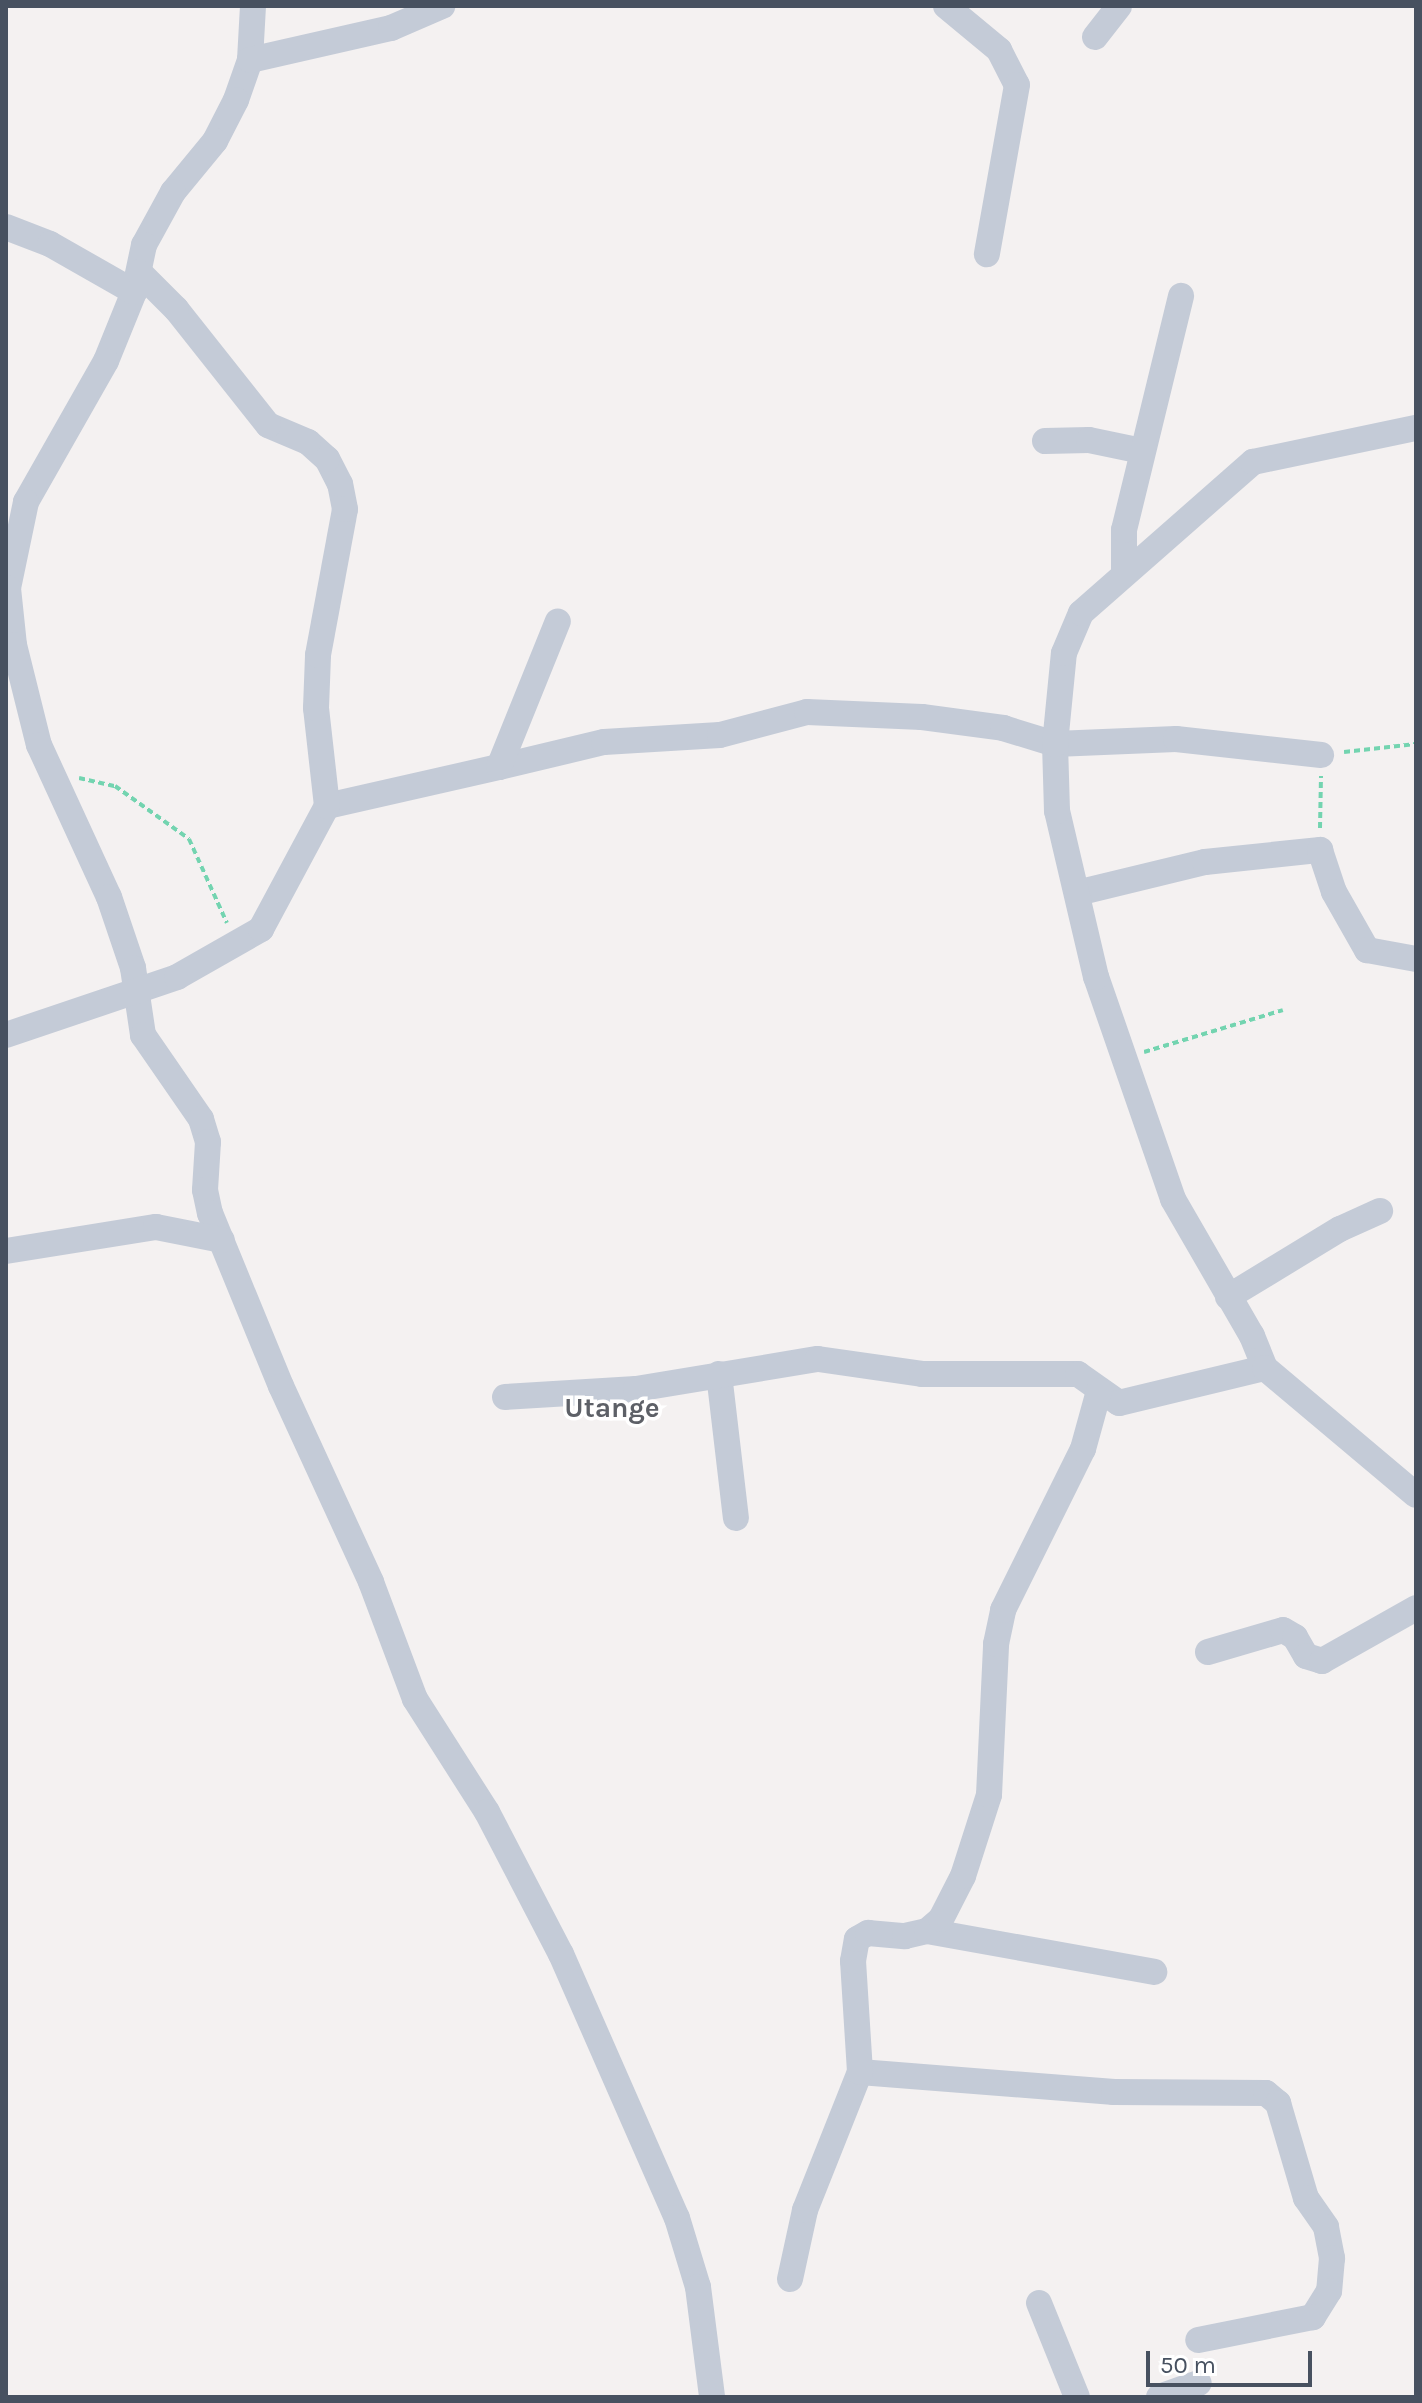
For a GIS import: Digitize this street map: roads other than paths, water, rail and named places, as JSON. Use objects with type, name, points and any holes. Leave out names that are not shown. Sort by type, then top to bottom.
[{"type":"street","points":[[253,6],[250,60],[215,141],[173,192],[144,245],[136,282],[106,361],[26,502],[8,588],[8,611],[25,702],[50,770],[109,897],[140,992],[143,1035],[201,1119],[208,1142],[205,1190],[222,1240],[371,1582],[415,1699],[487,1812],[561,1954],[677,2218],[698,2287],[712,2397]]},
{"type":"street","points":[[250,60],[391,28],[442,6]]},
{"type":"street","points":[[946,6],[999,50],[1017,85],[987,254]]},
{"type":"street","points":[[1095,37],[1119,6]]},
{"type":"street","points":[[6,227],[136,282],[176,309],[268,425],[308,442],[327,459],[340,484],[345,509],[318,655],[316,708],[327,806],[261,929],[237,946],[140,992],[69,1010],[6,1035]]},
{"type":"street","points":[[1124,573],[1124,530],[1181,296]]},
{"type":"street","points":[[1416,428],[1253,462],[1124,573],[1081,613],[1064,653],[1055,744],[1057,811],[1096,977],[1173,1199],[1265,1368],[1416,1495]]},
{"type":"street","points":[[1045,441],[1089,440],[1142,451]]},
{"type":"street","points":[[499,767],[558,621]]},
{"type":"street","points":[[327,806],[604,742],[720,735],[807,712],[922,717],[1003,728],[1055,744],[1176,739],[1321,755]]},
{"type":"street","points":[[1077,893],[1205,862],[1320,850],[1334,892],[1367,950],[1416,959]]},
{"type":"street","points":[[1228,1297],[1340,1229],[1380,1211]]},
{"type":"street","points":[[6,1251],[156,1227],[222,1240]]},
{"type":"street","points":[[505,1397],[636,1389],[818,1359],[922,1374],[1078,1374],[1119,1403],[1265,1368]]},
{"type":"street","points":[[719,1374],[736,1518]]},
{"type":"street","points":[[927,1931],[941,1919],[963,1876],[989,1795],[996,1644],[1003,1610],[1068,1484],[1099,1391]]},
{"type":"street","points":[[1208,1652],[1283,1630],[1295,1637],[1306,1656],[1322,1661],[1416,1608]]},
{"type":"street","points":[[790,2279],[805,2210],[860,2072],[853,1961],[857,1939],[868,1933],[905,1936],[927,1931],[1154,1972]]},
{"type":"street","points":[[860,2072],[1114,2092],[1266,2093],[1278,2103],[1306,2198],[1326,2227],[1332,2258],[1329,2291],[1313,2317],[1198,2340]]},
{"type":"street","points":[[1039,2303],[1077,2397]]},
{"type":"street","points":[[1159,2397],[1199,2383]]},
{"type":"district","name":"Utange","points":[[612,1408]]}]
